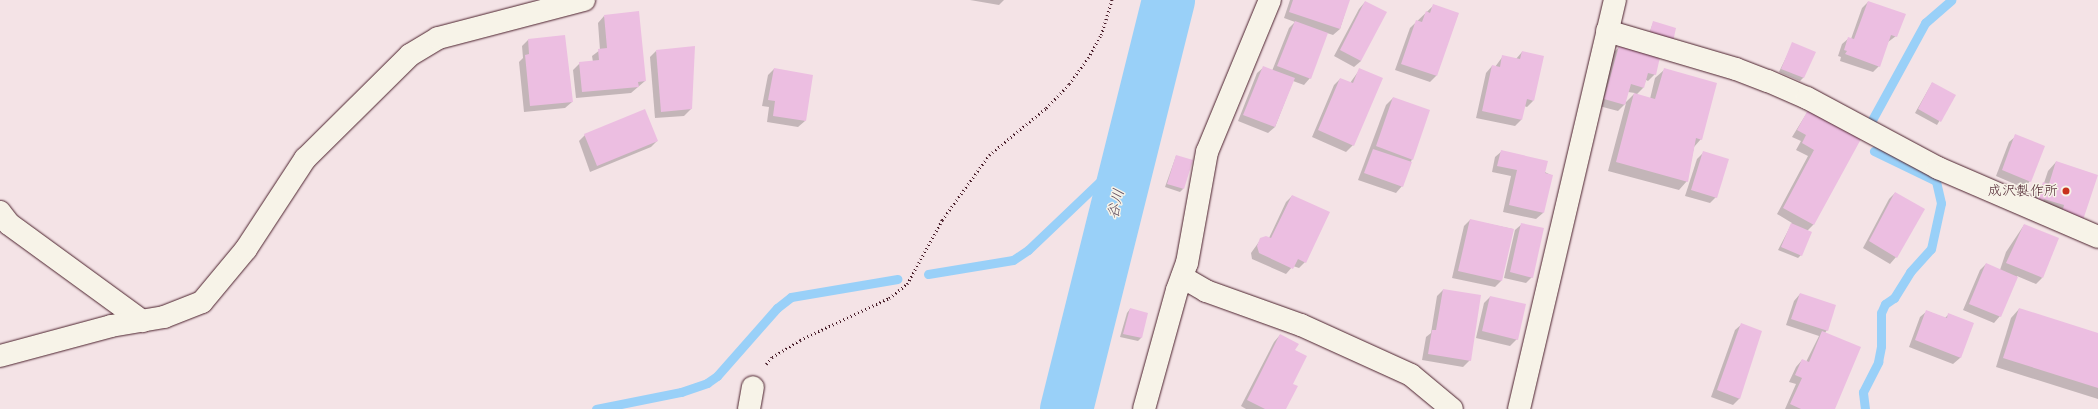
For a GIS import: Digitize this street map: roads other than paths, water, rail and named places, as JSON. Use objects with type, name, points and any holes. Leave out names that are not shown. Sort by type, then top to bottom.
[{"type":"street","points":[[0,356],[111,326],[181,312],[202,302],[246,249],[305,159],[410,55],[438,38],[584,0]]},
{"type":"street","points":[[1144,409],[1187,263],[1206,152],[1270,0]]},
{"type":"street","points":[[1519,409],[1615,0]]},
{"type":"street","points":[[1607,31],[1736,69],[1768,81],[1807,98],[1938,168],[2098,237]]},
{"type":"street","points":[[0,212],[9,224],[142,321]]},
{"type":"street","points":[[1182,277],[1206,291],[1288,320],[1405,372],[1440,397],[1452,409]]},
{"type":"street","points":[[750,409],[753,387]]},
{"type":"waterway","name":"谷川","points":[[1066,409],[1168,0]]},
{"type":"waterway","points":[[1872,120],[1925,23],[1951,0]]},
{"type":"waterway","points":[[1865,409],[1863,392],[1878,362],[1881,346],[1881,313],[1885,304],[1894,298],[1910,272],[1931,249],[1941,203],[1936,181],[1874,151]]},
{"type":"waterway","points":[[928,274],[1013,260],[1028,250],[1131,152]]},
{"type":"waterway","points":[[596,409],[681,392],[707,383],[717,376],[777,308],[791,297],[897,279]]},
{"type":"place","name":"成沢製作所","points":[[2066,191]]}]
